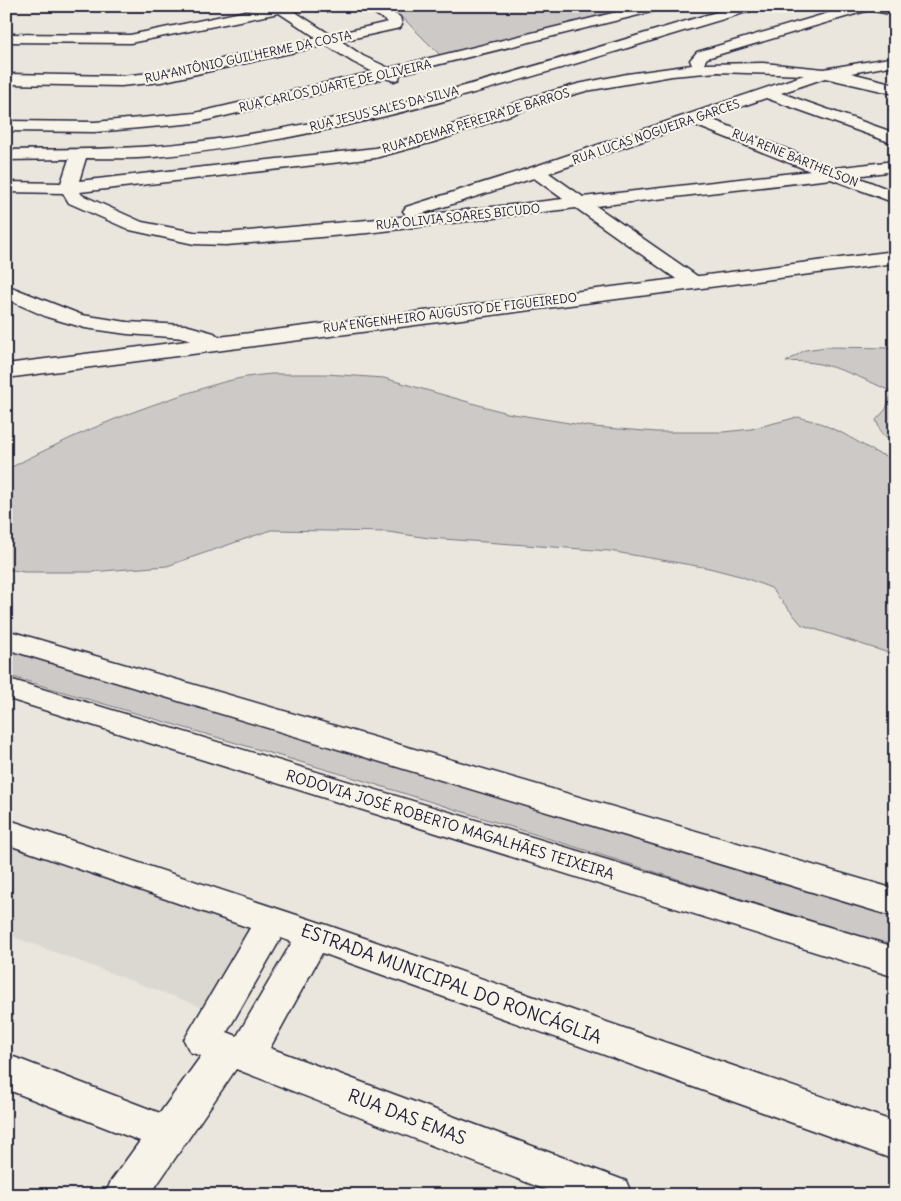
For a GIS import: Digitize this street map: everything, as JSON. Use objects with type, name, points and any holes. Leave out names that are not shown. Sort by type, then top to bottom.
[{"type":"main road","name":"RUA ANTÔNIO GUILHERME DA COSTA","points":[[6,78],[121,81],[161,77],[395,25],[395,20],[370,6]]},
{"type":"main road","name":"RUA CARLOS DUARTE DE OLIVEIRA","points":[[6,126],[103,126],[195,118],[503,46],[658,6]]},
{"type":"main road","name":"RUA JESUS SALES DA SILVA","points":[[6,155],[152,152],[216,144],[431,104],[547,66],[635,42],[752,6]]},
{"type":"main road","points":[[593,24],[635,42],[654,54],[692,69],[702,55],[868,6],[895,11]]},
{"type":"main road","points":[[6,38],[86,40],[144,37],[279,8],[373,68],[389,73],[403,82]]},
{"type":"main road","points":[[725,15],[774,34]]},
{"type":"main road","points":[[6,93],[60,79],[86,40]]},
{"type":"main road","points":[[503,46],[547,66]]},
{"type":"main road","name":"RUA LUCAS NOGUEIRA GARCES","points":[[367,227],[420,215],[536,172],[769,94],[824,73],[895,61]]},
{"type":"main road","name":"RUA ADEMAR PEREIRA DE BARROS","points":[[6,188],[68,187],[358,155],[393,148],[464,127],[570,91],[692,69],[753,67],[824,73]]},
{"type":"main road","points":[[824,73],[895,89]]},
{"type":"main road","points":[[769,94],[895,139]]},
{"type":"main road","points":[[431,104],[464,127]]},
{"type":"main road","name":"RUA RENE BARTHELSON","points":[[695,118],[895,198]]},
{"type":"main road","points":[[68,187],[79,155]]},
{"type":"main road","name":"RUA OLIVIA SOARES BICUDO","points":[[420,215],[581,203],[895,166]]},
{"type":"main road","points":[[536,172],[693,282]]},
{"type":"main road","name":"RUA OLIVIA SOARES BICUDO","points":[[68,187],[75,199],[98,211],[137,226],[194,238],[249,238],[367,227]]},
{"type":"main road","name":"RUA ENGENHEIRO AUGUSTO DE FIGUEIREDO","points":[[6,371],[895,257]]},
{"type":"main road","points":[[6,291],[58,314],[84,321],[127,328],[196,333],[209,338],[216,344]]},
{"type":"main road","points":[[6,639],[895,902]]},
{"type":"main road","name":"RODOVIA JOSÉ ROBERTO MAGALHÃES TEIXEIRA","points":[[6,688],[895,962]]},
{"type":"main road","name":"ESTRADA MUNICIPAL DO RONCÁGLIA","points":[[6,831],[314,935],[895,1141]]},
{"type":"main road","points":[[226,1048],[273,921]]},
{"type":"main road","points":[[126,1195],[226,1048],[314,935]]},
{"type":"main road","name":"RUA DAS EMAS","points":[[226,1048],[611,1195]]},
{"type":"main road","points":[[6,1071],[168,1134]]},
{"type":"shaded area","points":[[382,6],[646,6],[442,57],[405,20]]},
{"type":"shaded area","points":[[826,347],[895,348],[895,440],[882,435],[876,420],[886,409],[892,392],[854,375],[827,366],[813,363],[786,362],[805,350]]},
{"type":"shaded area","points":[[272,374],[327,374],[384,378],[507,413],[594,427],[657,432],[723,432],[751,429],[798,417],[820,423],[877,453],[895,459],[895,655],[802,625],[771,588],[740,576],[709,568],[609,551],[429,538],[388,532],[271,530],[167,566],[90,572],[24,572],[6,569],[6,470],[47,449],[154,404],[223,382]]},
{"type":"shaded area","points":[[6,649],[895,915],[895,947],[358,779],[6,675]]},
{"type":"shaded area","points":[[6,841],[252,929],[202,1007],[6,934]]}]
